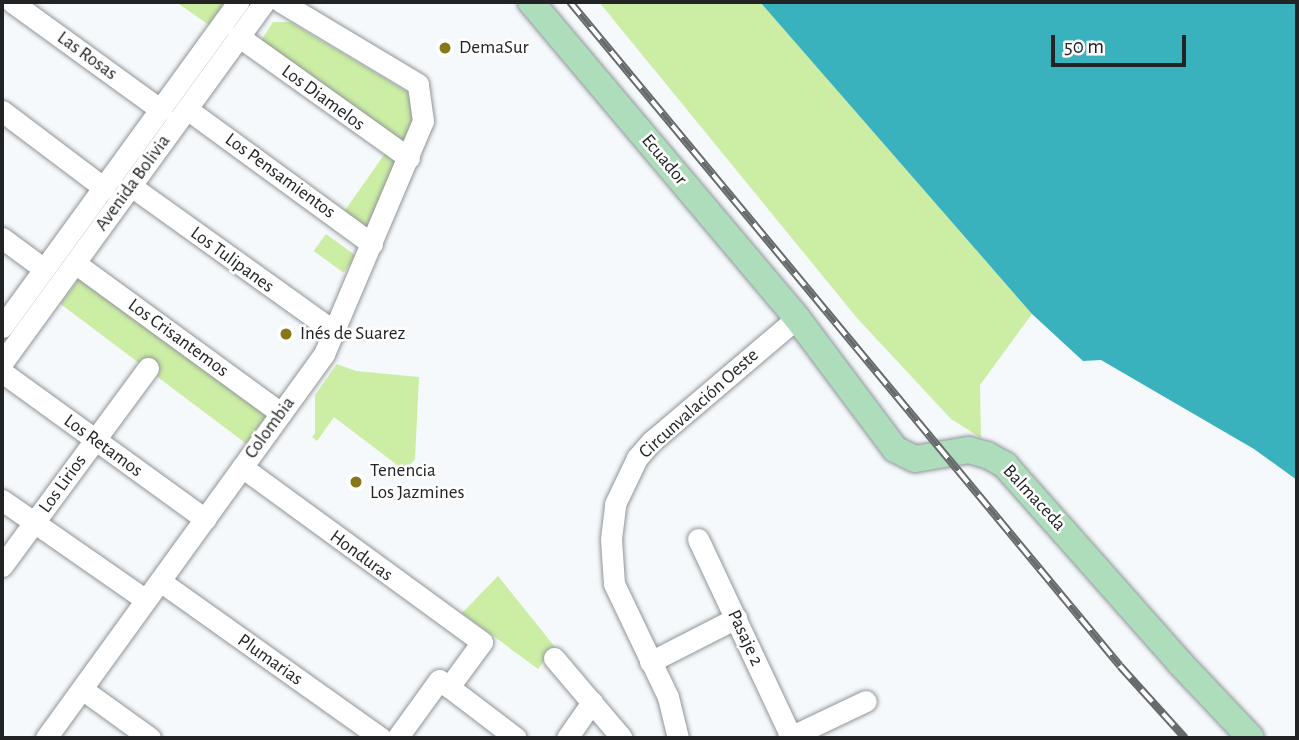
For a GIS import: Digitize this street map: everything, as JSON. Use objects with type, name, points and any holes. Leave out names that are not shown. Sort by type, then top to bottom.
[{"type":"main road","name":"Ecuador","points":[[531,2],[797,318]]},
{"type":"main road","name":"Balmaceda","points":[[797,318],[901,454],[924,459],[943,453],[969,450],[987,455],[1006,465],[1180,663],[1251,738]]},
{"type":"street","name":"Las Rosas","points":[[12,2],[162,110]]},
{"type":"street","name":"Avenida Bolivia","points":[[2,327],[238,2]]},
{"type":"street","name":"Avenida Bolivia","points":[[2,363],[264,2]]},
{"type":"street","name":"Colombia","points":[[46,738],[324,354],[424,121],[418,83],[281,2]]},
{"type":"street","name":"Los Diamelos","points":[[238,36],[409,158]]},
{"type":"street","name":"Los Pensamientos","points":[[187,109],[372,244]]},
{"type":"street","points":[[2,111],[104,188]]},
{"type":"street","name":"Los Tulipanes","points":[[131,186],[335,332]]},
{"type":"street","points":[[2,238],[44,269]]},
{"type":"street","name":"Los Crisantemos","points":[[75,263],[281,413]]},
{"type":"street","name":"Circunvalación Oeste","points":[[678,738],[668,697],[614,584],[611,539],[615,504],[624,480],[637,458],[652,441],[797,318]]},
{"type":"street","name":"Los Lirios","points":[[2,566],[148,368]]},
{"type":"street","name":"Los Retamos","points":[[2,372],[205,519]]},
{"type":"street","name":"Honduras","points":[[242,467],[482,642],[449,687]]},
{"type":"street","points":[[2,500],[146,600]]},
{"type":"street","name":"Pasaje 2","points":[[698,539],[790,737]]},
{"type":"street","name":"Plumarias","points":[[160,581],[381,738]]},
{"type":"street","points":[[650,662],[736,618]]},
{"type":"street","points":[[554,658],[621,737]]},
{"type":"street","points":[[397,738],[439,681],[516,738]]},
{"type":"street","points":[[82,689],[150,738]]},
{"type":"street","points":[[790,737],[866,701]]},
{"type":"street","points":[[567,738],[592,702]]},
{"type":"green space","points":[[176,2],[225,2],[209,25]]},
{"type":"green space","points":[[599,2],[760,2],[1032,314],[980,385],[981,438],[951,419],[857,318]]},
{"type":"green space","points":[[273,22],[290,22],[411,94],[416,130],[369,236],[341,216],[391,145],[258,45]]},
{"type":"green space","points":[[326,234],[356,256],[344,273],[314,251]]},
{"type":"green space","points":[[82,275],[267,415],[246,443],[60,304]]},
{"type":"green space","points":[[337,364],[356,371],[419,377],[415,459],[405,471],[334,417],[317,441],[312,437],[315,433],[315,395]]},
{"type":"green space","points":[[498,576],[555,647],[538,669],[462,613]]},
{"type":"water","points":[[760,2],[1297,2],[1297,480],[1254,449],[1101,360],[1083,361],[1032,314]]},
{"type":"railway","points":[[570,2],[1120,666],[1185,738]]},
{"type":"place","name":"DemaSur","points":[[445,48]]},
{"type":"place","name":"Inés de Suarez","points":[[286,334]]},
{"type":"place","name":"Tenencia Los Jazmines","points":[[356,482]]}]
